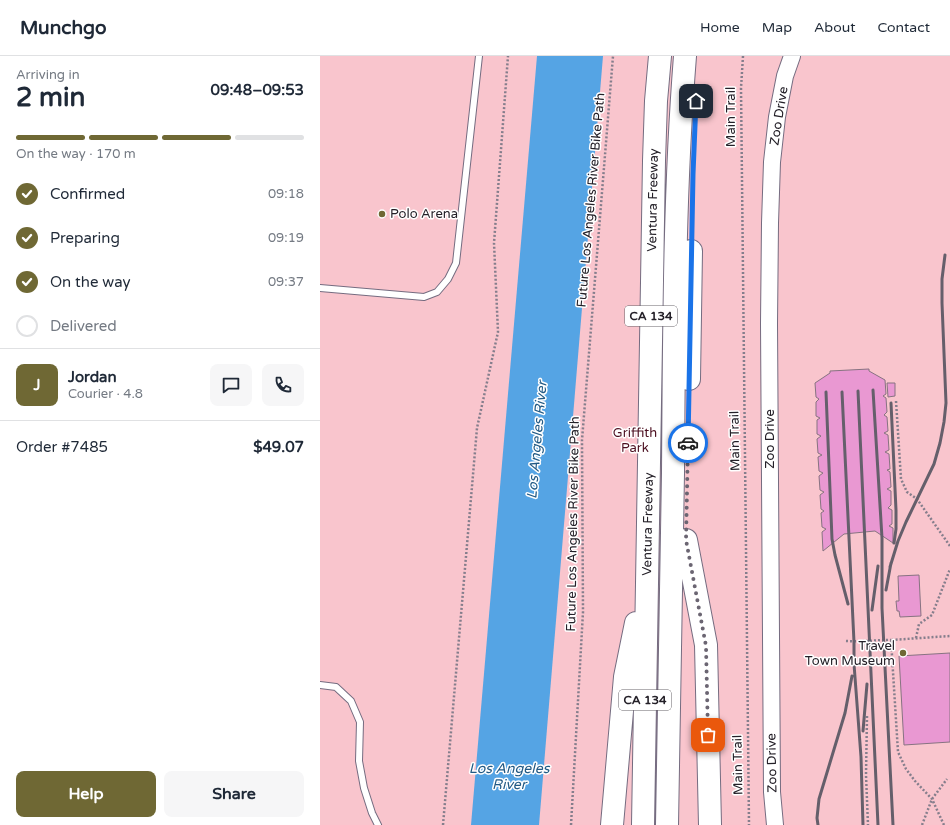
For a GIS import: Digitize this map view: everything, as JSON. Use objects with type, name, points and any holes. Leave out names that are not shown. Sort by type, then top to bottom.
[{"type":"highway","name":"Ventura Freeway","points":[[643,825],[654,161],[660,56]]},
{"type":"highway","points":[[658,825],[666,193],[674,56]]},
{"type":"highway","points":[[667,825],[674,310],[678,184],[685,56]]},
{"type":"highway","name":"CA 134","points":[[682,825],[693,159],[700,56]]},
{"type":"highway","points":[[686,540],[706,646],[710,825]]},
{"type":"highway","points":[[612,825],[625,677],[647,575]]},
{"type":"street","name":"Zoo Drive","points":[[775,825],[772,792],[769,324],[770,223],[772,162],[777,117],[785,76],[792,56]]},
{"type":"lane","points":[[320,288],[424,297],[437,292],[448,279],[456,263],[479,56]]},
{"type":"lane","points":[[320,685],[336,687],[351,701],[360,722],[359,762],[364,788],[372,813],[378,825]]},
{"type":"path","points":[[443,825],[477,428],[498,332],[494,243],[508,56]]},
{"type":"path","name":"Future Los Angeles River Bike Path","points":[[571,825],[583,612],[582,440],[614,56]]},
{"type":"path","name":"Main Trail","points":[[743,56],[741,88],[749,825]]},
{"type":"path","points":[[896,401],[901,479],[907,492],[917,499],[950,546]]},
{"type":"path","points":[[916,638],[918,624],[932,615],[950,569]]},
{"type":"path","points":[[846,641],[854,642],[950,636]]},
{"type":"path","points":[[891,640],[898,752],[906,769],[932,799],[944,825]]},
{"type":"path","points":[[867,716],[866,775],[868,825]]},
{"type":"path","points":[[922,825],[932,799],[947,779]]},
{"type":"green space","name":"Griffith Park","points":[[320,56],[950,56],[950,825],[320,825]]},
{"type":"water","name":"Los Angeles River","points":[[537,56],[603,56],[539,825],[471,825]]},
{"type":"building","points":[[869,369],[869,371],[885,380],[886,394],[883,396],[886,398],[887,412],[884,415],[887,417],[888,431],[884,433],[888,435],[889,450],[885,452],[889,454],[890,469],[887,470],[890,472],[891,487],[887,489],[891,491],[891,505],[888,508],[892,510],[892,524],[889,526],[893,528],[893,543],[875,531],[844,534],[823,551],[822,532],[826,529],[822,527],[821,513],[824,511],[821,509],[820,495],[824,492],[820,490],[819,476],[823,473],[819,471],[818,457],[822,455],[818,453],[817,439],[821,436],[817,434],[817,420],[820,418],[816,416],[816,402],[819,399],[816,397],[815,383],[830,373],[830,371]]},
{"type":"building","points":[[887,383],[895,383],[895,396],[888,397]]},
{"type":"building","points":[[919,575],[921,616],[900,617],[899,611],[897,611],[896,601],[899,601],[898,576]]},
{"type":"building","name":"Travel Town Museum","points":[[950,653],[950,742],[904,745],[899,656]]},
{"type":"railway","points":[[890,567],[906,522],[934,464],[944,422],[946,403],[942,279],[945,255]]},
{"type":"railway","points":[[873,390],[882,538],[882,608],[893,825]]},
{"type":"railway","points":[[858,391],[878,825]]},
{"type":"railway","points":[[826,392],[832,539],[848,604]]},
{"type":"railway","points":[[842,392],[854,664],[861,757],[863,825]]},
{"type":"railway","points":[[891,403],[896,510],[894,543]]},
{"type":"railway","points":[[886,590],[891,563]]},
{"type":"railway","points":[[872,610],[878,566]]},
{"type":"railway","points":[[818,825],[817,818],[819,799],[845,713],[852,676]]},
{"type":"railway","points":[[863,731],[867,684]]},
{"type":"way so far","points":[[688,443],[686,540],[706,646],[708,735]]},
{"type":"place","name":"Polo Arena","points":[[382,214]]},
{"type":"place","name":"Travel Town Museum","points":[[903,653]]},
{"type":"route","points":[[688,443],[694,130],[696,101]]}]
